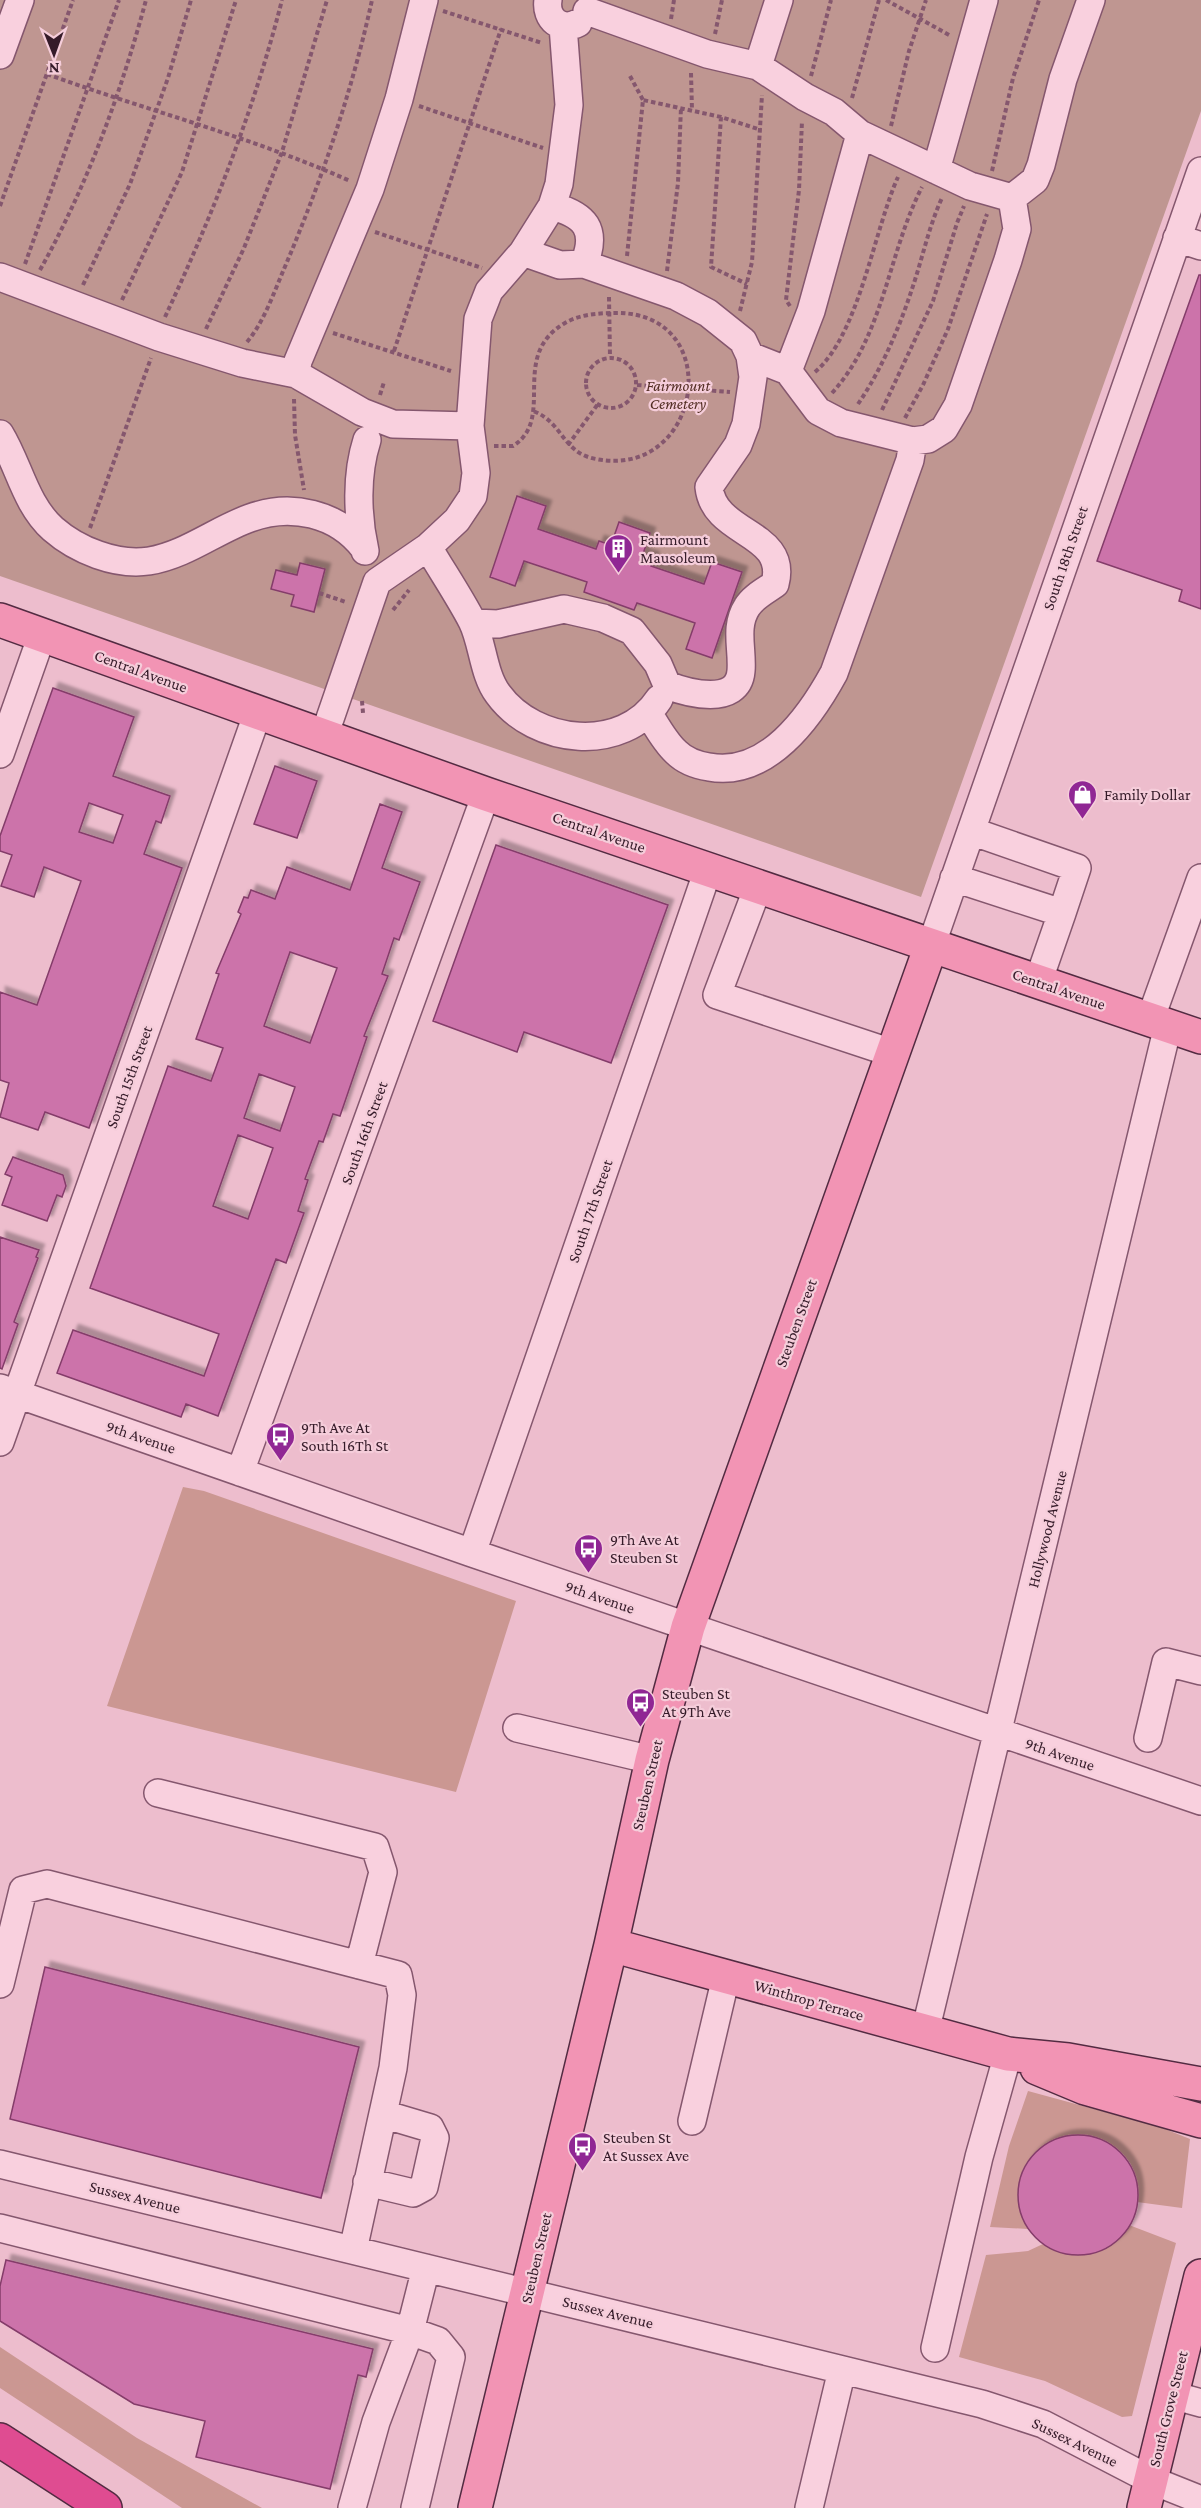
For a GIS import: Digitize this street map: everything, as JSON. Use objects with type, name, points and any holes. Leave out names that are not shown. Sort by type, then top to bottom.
[{"type":"highway","points":[[0,2439],[105,2508]]},
{"type":"main road","name":"Central Avenue","points":[[0,621],[486,794],[1201,1037]]},
{"type":"main road","name":"Steuben Street","points":[[476,2508],[611,1945],[652,1760],[688,1627],[931,945]]},
{"type":"main road","name":"Winthrop Terrace","points":[[611,1945],[1008,2054],[1079,2062],[1201,2084]]},
{"type":"main road","name":"Winthrop Terrace","points":[[1008,2054],[1085,2088],[1201,2121]]},
{"type":"main road","name":"South Grove Street","points":[[1148,2494],[1186,2399],[1200,2286]]},
{"type":"street","points":[[0,55],[20,0]]},
{"type":"street","points":[[760,79],[779,0]]},
{"type":"street","points":[[934,183],[984,0]]},
{"type":"street","points":[[1003,202],[1035,180],[1063,79],[1091,0]]},
{"type":"street","points":[[324,736],[377,582],[428,547],[457,520],[472,496],[476,473],[470,431],[478,319],[489,291],[510,264],[523,252],[552,206],[559,184],[569,105],[564,38],[550,16],[544,1]]},
{"type":"street","points":[[296,374],[298,361],[370,189],[399,99],[423,3]]},
{"type":"street","points":[[564,38],[577,24],[587,6],[703,42],[760,79],[834,112],[860,134],[934,183],[970,186],[1003,202],[1017,229],[958,405],[944,429],[928,439],[908,431],[841,423],[818,411],[800,372],[808,319],[843,202],[860,134]]},
{"type":"street","name":"South 18th Street","points":[[931,945],[1189,242],[1201,171]]},
{"type":"street","points":[[552,206],[572,212],[582,218],[590,243],[605,271]]},
{"type":"street","points":[[473,623],[498,624],[564,609],[603,618],[632,631],[658,664],[667,685],[682,692],[714,696],[729,691],[737,683],[741,673],[741,621],[747,607],[775,584],[779,569],[775,555],[765,545],[746,534],[719,513],[710,500],[708,487],[738,445],[752,394],[753,377],[750,356],[743,341],[708,313],[676,296],[605,271],[560,265],[523,252]]},
{"type":"street","points":[[0,277],[161,329],[242,363],[296,374],[362,412],[393,424],[470,431]]},
{"type":"street","points":[[750,356],[800,372]]},
{"type":"street","points":[[362,412],[367,440],[360,462],[360,516],[369,568],[377,582]]},
{"type":"street","points":[[367,440],[393,424]]},
{"type":"street","points":[[649,714],[676,753],[693,764],[717,769],[745,765],[765,758],[797,727],[822,696],[834,673],[910,460],[908,431]]},
{"type":"street","points":[[0,434],[34,507],[52,528],[83,549],[116,559],[149,561],[200,543],[251,517],[295,511],[328,518],[352,532],[364,548]]},
{"type":"street","points":[[428,547],[473,623],[498,694],[528,721],[562,735],[603,737],[649,714],[667,685]]},
{"type":"street","points":[[0,754],[42,635]]},
{"type":"street","name":"South 15th Street","points":[[0,1442],[8,1391],[258,712]]},
{"type":"street","name":"South 16th Street","points":[[240,1472],[486,794]]},
{"type":"street","points":[[971,831],[1077,868],[1038,982]]},
{"type":"street","name":"South 17th Street","points":[[472,1553],[708,870]]},
{"type":"street","points":[[954,878],[1062,913]]},
{"type":"street","name":"Hollywood Avenue","points":[[925,2032],[998,1733],[1159,1023],[1201,878]]},
{"type":"street","points":[[758,887],[717,995],[892,1053]]},
{"type":"street","name":"9th Avenue","points":[[8,1391],[472,1553],[1201,1801]]},
{"type":"street","points":[[1148,1738],[1166,1662],[1201,1671]]},
{"type":"street","points":[[517,1728],[652,1760]]},
{"type":"street","points":[[158,1793],[375,1846],[382,1872],[359,1965]]},
{"type":"street","points":[[0,1984],[23,1890],[47,1884],[398,1975],[402,1995],[393,2068],[352,2250]]},
{"type":"street","points":[[692,2121],[726,1977]]},
{"type":"street","points":[[935,2348],[979,2157],[1008,2054]]},
{"type":"street","points":[[367,2182],[413,2193],[424,2187],[435,2138],[430,2128],[383,2114]]},
{"type":"street","name":"Sussex Avenue","points":[[0,2164],[1015,2414],[1058,2431],[1148,2494],[1201,2500]]},
{"type":"street","points":[[0,2228],[438,2340],[451,2357],[415,2508]]},
{"type":"street","points":[[352,2508],[376,2422],[410,2331],[426,2268]]},
{"type":"street","points":[[809,2508],[842,2370]]},
{"type":"path","points":[[0,206],[73,0]]},
{"type":"path","points":[[25,265],[119,0]]},
{"type":"path","points":[[38,274],[72,207],[115,99],[146,0]]},
{"type":"path","points":[[80,289],[130,184],[157,113],[191,0]]},
{"type":"path","points":[[121,303],[168,208],[199,124],[236,0]]},
{"type":"path","points":[[83,549],[161,329],[225,183],[282,0]]},
{"type":"path","points":[[204,333],[244,248],[282,152],[327,0]]},
{"type":"path","points":[[244,345],[270,301],[324,169],[357,60],[372,0]]},
{"type":"path","points":[[692,110],[703,42],[722,0]]},
{"type":"path","points":[[808,86],[831,0]]},
{"type":"path","points":[[851,102],[857,72],[879,0]]},
{"type":"path","points":[[886,0],[960,42]]},
{"type":"path","points":[[889,135],[926,0]]},
{"type":"path","points":[[990,180],[1013,78],[1039,0]]},
{"type":"path","points":[[423,3],[501,29],[564,38]]},
{"type":"path","points":[[394,351],[501,29]]},
{"type":"path","points":[[47,74],[157,113],[241,137],[370,189]]},
{"type":"path","points":[[610,357],[605,271],[632,225],[643,100],[630,76]]},
{"type":"path","points":[[740,313],[747,284],[756,221],[761,130],[760,79]]},
{"type":"path","points":[[399,99],[554,152]]},
{"type":"path","points":[[643,100],[721,117],[761,130]]},
{"type":"path","points":[[665,280],[678,183],[681,107]]},
{"type":"path","points":[[721,117],[711,267],[747,284]]},
{"type":"path","points":[[802,118],[799,190],[786,300],[791,308],[808,319]]},
{"type":"path","points":[[800,372],[825,362],[845,327],[862,286],[883,211],[900,170]]},
{"type":"path","points":[[826,399],[844,380],[862,347],[888,284],[905,224],[934,183]]},
{"type":"path","points":[[855,409],[880,365],[903,311],[932,222],[934,183]]},
{"type":"path","points":[[908,431],[966,279],[981,225],[1003,202]]},
{"type":"path","points":[[879,416],[902,373],[933,301],[957,223],[967,203]]},
{"type":"path","points":[[355,225],[488,270]]},
{"type":"path","points":[[470,431],[482,436],[495,446],[513,446],[527,433],[533,411],[534,367],[539,350],[563,324],[585,316],[609,313],[634,315],[650,321],[671,334],[682,351],[690,388],[682,417],[675,429],[648,452],[625,460],[596,460],[573,451],[548,418],[533,411]]},
{"type":"path","points":[[312,328],[394,351],[472,378]]},
{"type":"path","points":[[610,357],[624,361],[631,367],[637,385],[634,394],[621,406],[613,408],[598,404],[587,390],[588,373],[594,364],[610,357]]},
{"type":"path","points":[[296,374],[294,435],[310,514]]},
{"type":"path","points":[[637,385],[752,394]]},
{"type":"path","points":[[568,445],[598,404]]},
{"type":"path","points":[[319,593],[349,604]]},
{"type":"shaded area","points":[[183,1487],[204,1491],[516,1601],[456,1792],[107,1706]]},
{"type":"shaded area","points":[[1028,2091],[1160,2127],[1190,2139],[1182,2208],[1137,2202],[1134,2171],[1118,2150],[1095,2139],[1069,2138],[1044,2146],[1026,2164],[1019,2192],[1028,2229],[990,2227],[1009,2146]]},
{"type":"shaded area","points":[[1129,2225],[1176,2243],[1132,2416],[1122,2417],[1045,2381],[959,2357],[986,2255],[1028,2251],[1043,2244],[1067,2252],[1090,2253],[1111,2244]]},
{"type":"shaded area","points":[[0,2347],[137,2438],[262,2508],[182,2508],[0,2388]]},
{"type":"green space","name":"Fairmount Cemetery","points":[[0,0],[1201,0],[1201,111],[921,897],[0,576]]},
{"type":"building","points":[[1199,275],[1201,275],[1201,609],[1179,601],[1182,590],[1097,561]]},
{"type":"building","name":"Fairmount Mausoleum","points":[[517,496],[546,506],[538,529],[596,549],[599,541],[611,545],[619,522],[650,533],[643,554],[654,557],[651,566],[704,584],[712,562],[742,572],[712,658],[686,649],[695,623],[637,603],[634,610],[584,592],[587,582],[524,561],[515,586],[490,577]]},
{"type":"building","points":[[300,563],[325,569],[314,612],[291,606],[294,595],[271,589],[276,570],[297,575]]},
{"type":"building","points":[[53,688],[134,717],[113,776],[170,796],[161,823],[156,821],[144,854],[182,868],[89,1128],[45,1112],[38,1130],[0,1117],[9,1083],[0,1080],[0,992],[37,1005],[81,881],[44,867],[34,897],[1,886],[12,855],[0,851],[0,836]],"holes":[[[89,803],[123,815],[113,843],[79,832]]]},
{"type":"building","points":[[275,766],[317,781],[297,838],[254,824]]},
{"type":"building","points":[[380,804],[402,812],[382,868],[420,882],[399,940],[394,938],[382,974],[388,976],[364,1036],[367,1037],[340,1116],[333,1114],[323,1142],[319,1141],[305,1179],[308,1180],[298,1211],[304,1213],[286,1263],[276,1259],[218,1416],[186,1404],[181,1417],[57,1373],[73,1330],[204,1376],[219,1334],[90,1288],[168,1066],[211,1081],[223,1048],[196,1039],[219,974],[216,973],[241,914],[238,912],[244,897],[248,898],[251,890],[275,899],[287,867],[350,890]],"holes":[[[290,952],[337,968],[310,1043],[264,1026]],[[259,1074],[295,1087],[280,1131],[244,1118]],[[238,1135],[273,1148],[248,1219],[213,1206]]]},
{"type":"building","points":[[496,845],[668,905],[611,1063],[524,1032],[517,1052],[433,1021]]},
{"type":"building","points":[[13,1157],[63,1175],[66,1186],[62,1197],[57,1195],[47,1221],[2,1205],[12,1177],[5,1174]]},
{"type":"building","points":[[0,1237],[39,1250],[14,1322],[18,1324],[2,1369],[0,1368]]},
{"type":"building","points":[[45,1967],[359,2047],[321,2198],[10,2119]]},
{"type":"building","points":[[1078,2135],[1101,2140],[1120,2153],[1133,2172],[1138,2195],[1133,2218],[1120,2237],[1101,2250],[1078,2255],[1055,2250],[1036,2237],[1023,2218],[1018,2195],[1023,2172],[1036,2153],[1055,2140]]},
{"type":"building","points":[[6,2260],[373,2349],[366,2377],[358,2375],[330,2489],[196,2457],[205,2421],[134,2404],[0,2321],[0,2286]]},
{"type":"place","name":"Fairmount Mausoleum","points":[[619,574]]},
{"type":"place","name":"Family Dollar","points":[[1083,820]]},
{"type":"place","name":"9Th Ave At South 16Th St","points":[[280,1462]]},
{"type":"place","name":"9Th Ave At Steuben St","points":[[589,1574]]},
{"type":"place","name":"Steuben St At 9Th Ave","points":[[641,1728]]},
{"type":"place","name":"Steuben St At Sussex Ave","points":[[582,2172]]}]
